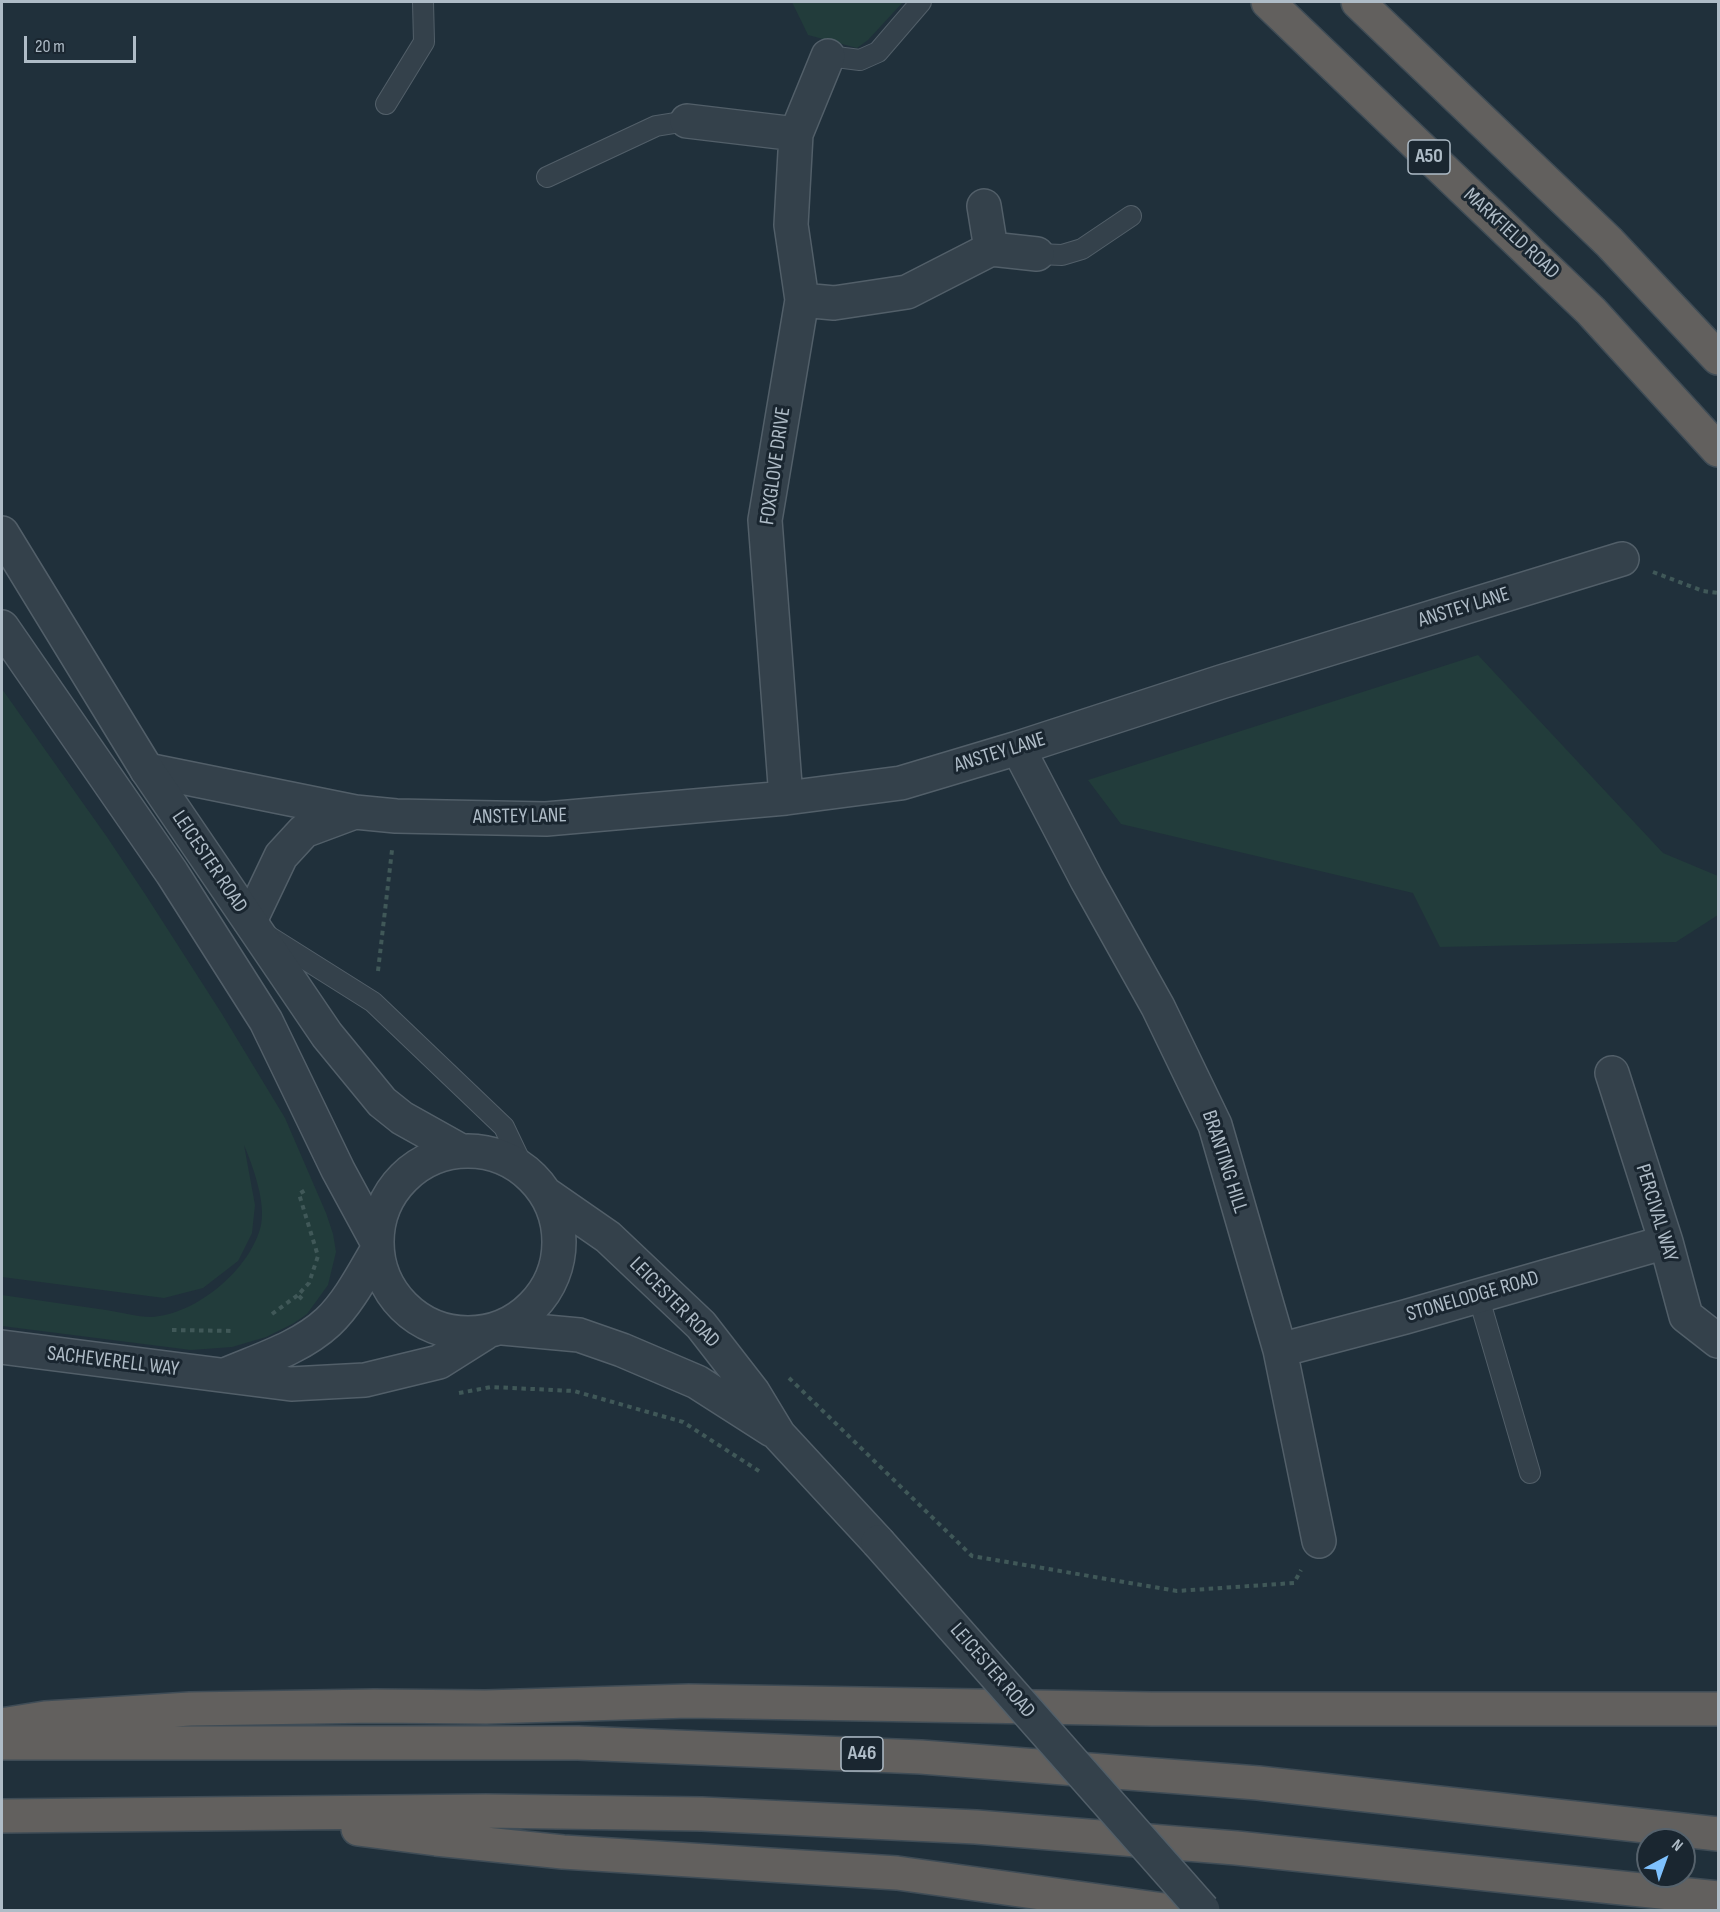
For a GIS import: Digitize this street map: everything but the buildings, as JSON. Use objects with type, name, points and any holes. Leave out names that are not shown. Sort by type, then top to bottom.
[{"type":"highway","name":"MARKFIELD ROAD","points":[[1268,2],[1591,311],[1719,450]]},
{"type":"highway","points":[[1358,2],[1609,242],[1719,358]]},
{"type":"highway","points":[[1609,242],[1719,329]]},
{"type":"highway","points":[[2,1725],[45,1718],[190,1709],[486,1707],[688,1701],[1152,1709],[1719,1709]]},
{"type":"highway","name":"A46","points":[[2,1743],[578,1743],[921,1757],[1258,1783],[1719,1834]]},
{"type":"highway","points":[[2,1816],[486,1811],[691,1814],[976,1827],[1236,1848],[1719,1898]]},
{"type":"highway","points":[[245,1813],[436,1839],[563,1852],[897,1873],[1164,1911]]},
{"type":"street","name":"FOXGLOVE DRIVE","points":[[786,798],[765,520],[802,300],[791,225],[796,134],[828,56]]},
{"type":"street","points":[[687,121],[796,134]]},
{"type":"street","points":[[984,206],[991,249]]},
{"type":"street","points":[[802,300],[834,303],[907,292],[991,249],[1037,254]]},
{"type":"street","name":"LEICESTER ROAD","points":[[2,533],[147,770],[327,1035],[382,1102],[402,1118],[461,1151]]},
{"type":"street","name":"ANSTEY LANE","points":[[147,770],[356,812],[396,816],[546,819],[786,798],[901,783],[1018,748],[1233,678],[1622,560]]},
{"type":"street","name":"LEICESTER ROAD","points":[[2,627],[172,873],[266,1021],[376,1246]]},
{"type":"street","name":"BRANTING HILL","points":[[1018,748],[1087,880],[1158,1006],[1215,1125],[1280,1350],[1320,1541]]},
{"type":"street","name":"ANSTEY LANE","points":[[252,924],[280,856],[304,831],[356,812]]},
{"type":"street","name":"PERCIVAL WAY","points":[[1612,1073],[1666,1242],[1686,1316],[1719,1341]]},
{"type":"street","points":[[461,1151],[493,1154],[535,1183],[559,1230],[556,1268],[540,1300],[494,1330],[451,1333],[419,1321],[387,1287],[376,1246],[382,1208],[398,1182],[428,1160],[461,1151]]},
{"type":"street","name":"LEICESTER ROAD","points":[[535,1183],[608,1237],[701,1325],[753,1392],[779,1435],[878,1542],[1203,1911]]},
{"type":"street","name":"STONELODGE ROAD","points":[[1280,1350],[1666,1242]]},
{"type":"street","name":"SACHEVERELL WAY","points":[[225,1375],[294,1345],[328,1322],[355,1288],[376,1246]]},
{"type":"street","name":"LEICESTER ROAD","points":[[494,1330],[579,1335],[622,1350],[697,1382],[779,1435]]},
{"type":"street","name":"SACHEVERELL WAY","points":[[2,1347],[291,1384],[365,1380],[439,1362],[494,1330]]},
{"type":"lane","points":[[386,104],[424,42],[423,2]]},
{"type":"lane","points":[[828,56],[860,60],[878,52],[921,2]]},
{"type":"lane","points":[[547,177],[656,126],[687,121]]},
{"type":"lane","points":[[1037,254],[1062,255],[1082,249],[1131,216]]},
{"type":"lane","points":[[252,924],[373,1002],[504,1127],[535,1183]]},
{"type":"lane","points":[[1478,1295],[1530,1473]]},
{"type":"path","points":[[1622,560],[1703,591],[1719,593]]},
{"type":"path","points":[[377,980],[396,816]]},
{"type":"path","points":[[264,1319],[298,1295],[309,1283],[318,1256],[299,1194],[338,1170]]},
{"type":"path","points":[[298,1295],[328,1322]]},
{"type":"path","points":[[168,1329],[236,1331]]},
{"type":"path","points":[[780,1373],[790,1379],[972,1556],[1178,1592],[1294,1583],[1320,1541]]},
{"type":"path","points":[[448,1395],[491,1387],[574,1391],[683,1422],[764,1474]]},
{"type":"green space","points":[[792,2],[903,2],[868,40],[857,48],[808,35]]},
{"type":"green space","points":[[1478,655],[1663,853],[1718,876],[1718,915],[1676,942],[1440,947],[1413,893],[1121,824],[1088,780]]},
{"type":"green space","points":[[2,689],[107,837],[222,1014],[285,1118],[326,1213],[336,1252],[328,1285],[307,1314],[266,1337],[232,1347],[191,1350],[2,1326],[2,1295],[146,1317],[168,1314],[186,1308],[219,1287],[246,1258],[261,1225],[262,1206],[258,1185],[244,1145],[255,1205],[252,1233],[238,1261],[203,1288],[164,1298],[2,1277]]}]
